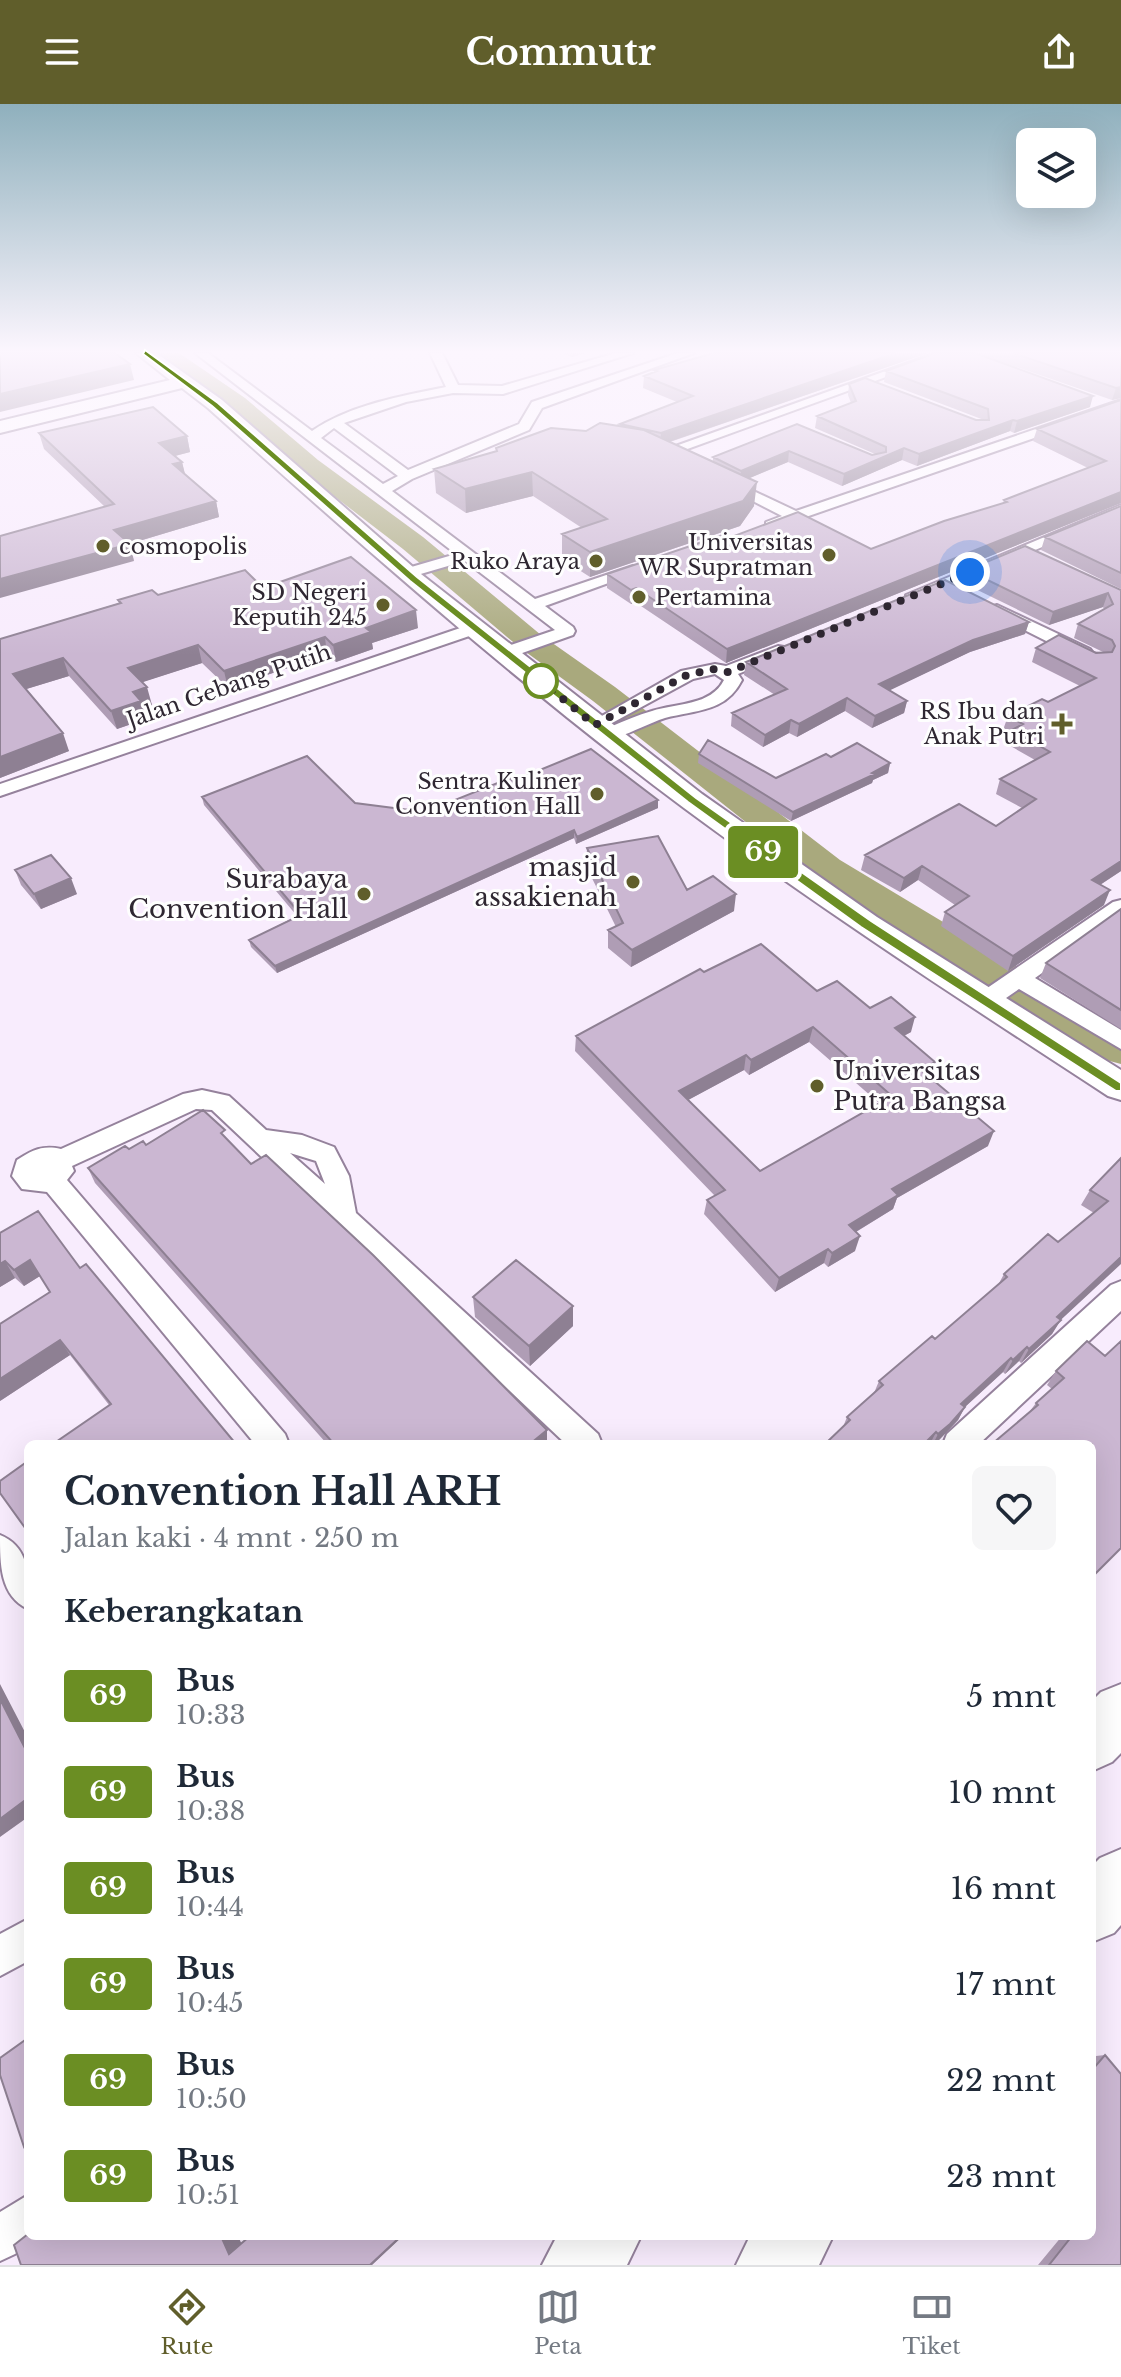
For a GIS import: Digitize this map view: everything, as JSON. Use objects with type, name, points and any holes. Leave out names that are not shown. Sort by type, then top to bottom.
[{"type":"main road","points":[[272,454],[418,574],[475,628],[613,724],[781,865],[1108,1044],[1121,1087]]},
{"type":"main road","points":[[1096,1738],[1121,1712]]},
{"type":"main road","points":[[1096,1907],[1121,1879]]},
{"type":"main road","points":[[578,2265],[602,2240]]},
{"type":"main road","points":[[772,2265],[794,2240]]},
{"type":"street","points":[[334,454],[462,560],[533,605],[559,634],[511,651]]},
{"type":"street","points":[[377,454],[407,476]]},
{"type":"street","points":[[381,492],[407,476],[464,454]]},
{"type":"street","points":[[665,454],[685,463]]},
{"type":"street","points":[[755,531],[978,454]]},
{"type":"street","points":[[711,476],[796,517]]},
{"type":"street","points":[[900,601],[1030,554],[1117,514]]},
{"type":"street","points":[[418,574],[462,560]]},
{"type":"street","points":[[533,605],[661,562]]},
{"type":"street","points":[[943,583],[1098,660]]},
{"type":"street","name":"Jalan Gebang Putih","points":[[0,790],[475,628]]},
{"type":"street","points":[[613,724],[646,699],[687,675],[715,669],[728,672],[800,642]]},
{"type":"street","points":[[613,724],[711,702],[732,685],[733,680],[728,672]]},
{"type":"street","points":[[646,699],[666,713]]},
{"type":"street","points":[[1108,1044],[1006,988],[1121,907]]},
{"type":"street","points":[[271,1440],[56,1170],[174,1107],[202,1099],[220,1103],[583,1440]]},
{"type":"street","points":[[257,1139],[308,1144],[327,1153],[334,1162],[344,1220]]},
{"type":"street","points":[[962,1440],[1121,1293]]},
{"type":"street","points":[[0,1551],[24,1587]]},
{"type":"street","points":[[0,1957],[24,1941]]},
{"type":"street","points":[[0,2239],[24,2220]]},
{"type":"building","points":[[61,454],[172,454],[182,462],[173,464],[216,501],[114,530],[130,544],[0,579],[0,536],[114,504]]},
{"type":"building","points":[[487,454],[696,454],[757,482],[743,501],[590,552],[562,534],[607,519],[532,472],[465,489],[434,469]]},
{"type":"building","points":[[721,454],[782,454],[741,471],[713,457]]},
{"type":"building","points":[[796,454],[869,454],[891,454],[844,474]]},
{"type":"building","points":[[1091,454],[1121,454],[1121,492],[727,649],[636,588],[631,590],[607,574],[726,534],[721,541],[798,512],[871,549],[944,521],[1007,502],[1004,500],[1106,461]]},
{"type":"building","points":[[1121,506],[1121,573],[1045,537]]},
{"type":"building","points":[[1025,546],[1121,590],[1121,861],[1092,880],[1110,890],[1013,956],[945,912],[969,896],[922,866],[904,878],[865,855],[959,804],[996,826],[1036,799],[1000,779],[1050,752],[1012,730],[1023,724],[1008,716],[1042,699],[1048,702],[1096,678],[1036,648],[1059,635],[1096,653],[1112,652],[1115,646],[1112,640],[1078,624],[1113,604],[1108,593],[1053,612],[967,570]]},
{"type":"building","points":[[351,557],[416,610],[366,628],[371,632],[333,645],[325,637],[224,671],[198,645],[128,668],[147,687],[133,692],[141,701],[111,711],[63,658],[13,674],[63,733],[0,757],[0,639],[121,603],[118,600],[152,590],[158,595],[245,570],[263,588]]},
{"type":"building","points":[[945,580],[1029,622],[973,640],[879,684],[907,701],[875,716],[847,698],[799,724],[791,720],[765,735],[732,713],[787,689],[746,662]]},
{"type":"building","points":[[708,740],[776,778],[826,754],[831,757],[857,743],[890,763],[872,773],[875,774],[793,812],[699,754]]},
{"type":"building","name":"Surabaya Convention Hall","points":[[591,749],[658,800],[577,837],[574,830],[275,966],[249,940],[301,915],[202,797],[307,756],[355,803],[425,812]]},
{"type":"building","points":[[658,836],[687,890],[713,876],[736,894],[632,950],[608,930],[623,923],[587,848]]},
{"type":"building","points":[[51,855],[71,878],[34,894],[15,870]]},
{"type":"building","points":[[1121,909],[1121,1010],[1046,963]]},
{"type":"building","points":[[761,944],[817,991],[837,981],[870,1008],[891,997],[915,1017],[895,1028],[935,1062],[921,1070],[994,1131],[892,1189],[898,1195],[849,1225],[860,1236],[832,1253],[828,1249],[779,1278],[707,1200],[725,1190],[576,1036],[700,969],[704,972]],"holes":[[[813,1027],[892,1096],[760,1171],[679,1091],[746,1055],[751,1060]]]},
{"type":"building","points":[[203,1110],[225,1130],[221,1133],[251,1164],[266,1155],[373,1255],[547,1430],[535,1440],[330,1440],[88,1168],[125,1146],[129,1149],[143,1141],[146,1145]]},
{"type":"building","points":[[1121,1158],[1121,1257],[1057,1317],[1061,1320],[1029,1349],[1027,1347],[1013,1360],[1011,1358],[961,1404],[965,1407],[950,1424],[928,1440],[829,1440],[850,1420],[847,1417],[883,1385],[879,1381],[932,1336],[935,1339],[1007,1277],[1004,1274],[1048,1234],[1058,1242],[1108,1201],[1090,1190]]},
{"type":"building","points":[[38,1211],[80,1268],[86,1264],[233,1440],[59,1440],[111,1404],[60,1340],[0,1379],[0,1324],[50,1292],[30,1260],[14,1270],[5,1261],[0,1264],[0,1233]]},
{"type":"building","points":[[516,1260],[573,1306],[529,1346],[473,1297]]},
{"type":"building","points":[[1087,1341],[1105,1356],[1121,1341],[1121,1548],[1096,1573],[1096,1440],[997,1440],[1064,1378],[1056,1371]]},
{"type":"building","points":[[24,1464],[24,1526],[0,1493],[0,1481]]},
{"type":"building","points":[[0,1699],[24,1746],[24,1801],[0,1819]]},
{"type":"building","points":[[24,2041],[24,2147],[0,2075],[0,2058]]},
{"type":"building","points":[[1105,2055],[1121,2074],[1121,2265],[1049,2265],[1069,2240],[1096,2240],[1096,2065]]},
{"type":"building","points":[[24,2237],[24,2240],[223,2240],[229,2254],[245,2240],[397,2240],[370,2265],[21,2265],[14,2245]]},
{"type":"waterway","points":[[296,454],[413,543],[530,641],[604,694],[827,868],[1121,1049]]},
{"type":"bus line","name":"69","points":[[273,454],[413,579],[692,800],[866,924],[1121,1087]]},
{"type":"place","name":"cosmopolis","points":[[103,546]]},
{"type":"place","name":"Universitas WR Supratman","points":[[829,555]]},
{"type":"place","name":"Ruko Araya","points":[[596,561]]},
{"type":"place","name":"Pertamina","points":[[639,597]]},
{"type":"place","name":"SD Negeri Keputih 245","points":[[383,605]]},
{"type":"place","name":"RS Ibu dan Anak Putri","points":[[1062,724]]},
{"type":"place","name":"Sentra Kuliner Convention Hall","points":[[597,794]]},
{"type":"place","name":"masjid assakienah","points":[[633,882]]},
{"type":"place","name":"Surabaya Convention Hall","points":[[364,894]]},
{"type":"place","name":"Universitas Putra Bangsa","points":[[817,1086]]},
{"type":"route","points":[[541,681],[595,725],[687,675],[701,670],[728,672],[970,572]]}]
